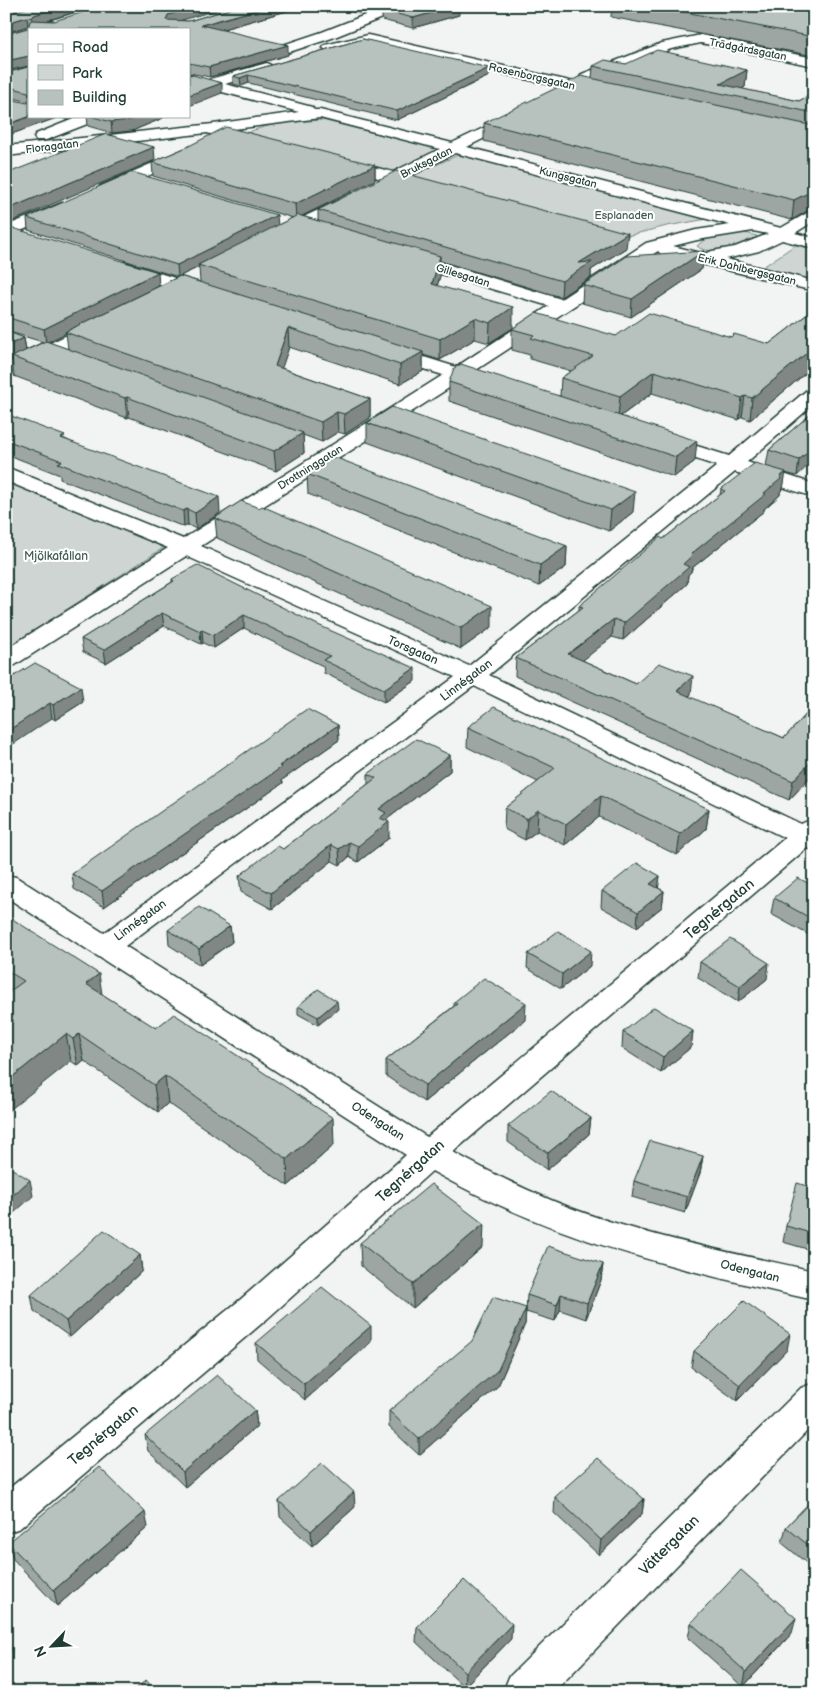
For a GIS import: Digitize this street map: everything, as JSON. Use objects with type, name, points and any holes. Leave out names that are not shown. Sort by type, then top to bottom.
[{"type":"street","points":[[191,80],[327,35],[400,6]]},
{"type":"street","name":"Rosenborgsgatan","points":[[210,84],[313,53],[368,39],[614,95]]},
{"type":"street","name":"Trädgårdsgatan","points":[[574,86],[596,72],[667,46],[701,40],[814,62]]},
{"type":"street","name":"Kungsgatan","points":[[191,80],[684,206],[758,227],[788,231],[810,245]]},
{"type":"street","points":[[551,100],[574,86]]},
{"type":"street","name":"Bruksgatan","points":[[265,243],[533,108]]},
{"type":"street","name":"Kungsgatan","points":[[213,130],[320,114]]},
{"type":"street","points":[[65,118],[80,122]]},
{"type":"street","points":[[6,151],[90,118]]},
{"type":"street","points":[[7,232],[195,150],[214,139],[213,130],[267,145]]},
{"type":"street","name":"Floragatan","points":[[6,151],[213,130]]},
{"type":"street","points":[[328,161],[442,191]]},
{"type":"street","points":[[132,177],[160,186]]},
{"type":"street","name":"Drottninggatan","points":[[612,273],[699,256],[718,256],[760,245],[788,231],[814,214]]},
{"type":"street","points":[[271,218],[317,232]]},
{"type":"street","name":"Drottninggatan","points":[[6,660],[184,547],[322,451],[458,374],[652,247],[676,246],[712,232],[758,227]]},
{"type":"street","points":[[7,232],[35,240]]},
{"type":"street","points":[[631,242],[652,247]]},
{"type":"street","points":[[742,263],[790,242],[810,245]]},
{"type":"street","name":"Erik Dahlbergsgatan","points":[[676,246],[699,256],[814,286]]},
{"type":"street","name":"Gillesgatan","points":[[392,254],[563,305]]},
{"type":"street","points":[[108,262],[218,297]]},
{"type":"street","points":[[157,296],[197,277]]},
{"type":"street","points":[[6,372],[116,316]]},
{"type":"street","points":[[23,342],[73,360]]},
{"type":"street","points":[[376,348],[483,382]]},
{"type":"street","name":"Linnégatan","points":[[104,947],[472,676],[732,464],[814,394]]},
{"type":"street","points":[[640,434],[814,491]]},
{"type":"street","name":"Torsgatan","points":[[6,473],[184,547],[472,676],[810,835]]},
{"type":"street","name":"Tegnérgatan","points":[[6,1515],[254,1310],[429,1154],[810,835]]},
{"type":"street","name":"Odengatan","points":[[6,884],[429,1154],[470,1178],[514,1199],[600,1232],[814,1286]]},
{"type":"street","name":"Vättergatan","points":[[524,1692],[814,1399]]},
{"type":"green space","points":[[322,120],[442,149],[390,173],[245,134],[273,125]]},
{"type":"green space","name":"Esplanaden","points":[[460,154],[713,218],[667,226],[627,236],[409,177]]},
{"type":"green space","points":[[745,233],[757,236],[753,240],[728,249],[709,250],[697,246],[712,237]]},
{"type":"green space","points":[[795,245],[809,248],[814,247],[814,283],[760,269]]},
{"type":"green space","name":"Mjölkafållan","points":[[6,481],[165,547],[6,648]]},
{"type":"building","points":[[34,6],[63,6],[34,15],[32,18],[27,17],[6,23],[6,14]]},
{"type":"building","points":[[104,6],[197,6],[168,15],[166,20],[189,21],[240,6],[270,6],[201,25],[288,45],[209,67],[190,63],[190,28],[28,28],[32,20],[54,21]]},
{"type":"building","points":[[392,6],[457,6],[413,18],[382,10]]},
{"type":"building","points":[[654,6],[814,6],[814,37]]},
{"type":"building","points":[[28,28],[28,56],[6,61],[6,34]]},
{"type":"building","points":[[363,39],[489,68],[397,111],[248,75],[240,78],[233,76]]},
{"type":"building","points":[[657,50],[747,70],[720,84],[799,101],[814,93],[814,113],[593,66],[605,60],[626,64]]},
{"type":"building","points":[[28,67],[28,92],[6,86],[6,73]]},
{"type":"building","points":[[190,74],[222,83],[190,95]]},
{"type":"building","points":[[581,76],[814,126],[814,190],[794,200],[484,123]]},
{"type":"building","points":[[6,98],[28,102],[28,117],[6,125]]},
{"type":"building","points":[[97,118],[136,118],[131,120],[111,122]]},
{"type":"building","points":[[226,127],[375,165],[295,204],[152,162]]},
{"type":"building","points":[[106,134],[154,147],[6,210],[6,174]]},
{"type":"building","points":[[396,171],[628,233],[579,263],[592,262],[562,281],[318,210]]},
{"type":"building","points":[[132,172],[277,215],[177,265],[27,218]]},
{"type":"building","points":[[298,215],[440,256],[432,284],[513,307],[490,323],[475,318],[440,339],[198,265]]},
{"type":"building","points":[[6,226],[158,272],[44,329],[6,317]]},
{"type":"building","points":[[704,251],[632,299],[583,285],[627,256]]},
{"type":"building","points":[[180,276],[423,352],[400,365],[288,328],[275,366],[370,399],[344,414],[337,412],[321,422],[65,332]]},
{"type":"building","points":[[814,309],[814,347],[752,398],[745,396],[742,398],[654,371],[620,396],[561,378],[593,356],[531,338],[534,335],[512,329],[536,313],[616,336],[649,313],[731,337],[734,334],[769,344]]},
{"type":"building","points":[[6,331],[24,338],[6,346]]},
{"type":"building","points":[[46,341],[303,433],[274,451],[12,357]]},
{"type":"building","points":[[461,364],[697,441],[676,457],[449,382],[454,368]]},
{"type":"building","points":[[392,407],[635,492],[611,510],[367,423]]},
{"type":"building","points":[[814,411],[814,446],[799,460],[769,450]]},
{"type":"building","points":[[6,414],[65,436],[61,438],[219,497],[195,513],[187,509],[183,511],[58,463],[62,461],[6,440]]},
{"type":"building","points":[[334,457],[567,546],[540,565],[307,474]]},
{"type":"building","points":[[755,463],[786,472],[780,477],[782,478],[764,493],[766,494],[691,554],[693,555],[683,564],[689,567],[624,623],[614,619],[568,654],[636,684],[659,663],[693,676],[677,691],[784,738],[814,706],[814,758],[793,781],[516,658],[583,607],[579,606],[660,537],[663,539],[725,491],[721,489]]},
{"type":"building","points":[[241,501],[259,508],[262,506],[492,606],[461,628],[215,518]]},
{"type":"building","points":[[197,565],[318,625],[415,668],[384,689],[323,660],[330,656],[244,615],[213,635],[162,613],[104,650],[81,639],[174,581],[172,579]]},
{"type":"building","points":[[35,663],[81,687],[53,705],[50,703],[6,732],[6,685],[10,682],[6,681]]},
{"type":"building","points":[[494,707],[709,809],[680,834],[601,796],[566,824],[538,810],[527,819],[505,808],[555,768],[468,727]]},
{"type":"building","points":[[307,709],[338,725],[279,766],[282,767],[102,891],[72,874]]},
{"type":"building","points":[[416,739],[450,755],[379,809],[386,813],[380,818],[389,822],[358,846],[349,842],[339,849],[331,845],[271,893],[239,876],[278,846],[283,849],[376,778],[368,774]]},
{"type":"building","points":[[637,863],[660,876],[650,884],[664,891],[638,912],[602,891]]},
{"type":"building","points":[[798,878],[814,886],[814,917],[812,919],[774,898]]},
{"type":"building","points":[[199,907],[230,926],[199,949],[168,930]]},
{"type":"building","points":[[6,915],[99,974],[86,984],[156,1028],[174,1014],[333,1118],[287,1159],[165,1076],[154,1085],[79,1034],[73,1039],[66,1034],[6,1082],[6,994],[24,981],[6,970]]},
{"type":"building","points":[[558,931],[591,951],[562,974],[528,954]]},
{"type":"building","points":[[730,939],[769,963],[740,986],[700,962]]},
{"type":"building","points":[[484,978],[526,1003],[425,1085],[386,1060],[457,1004],[454,1002]]},
{"type":"building","points":[[318,989],[337,1001],[318,1017],[298,1006]]},
{"type":"building","points":[[654,1007],[693,1031],[663,1057],[623,1032]]},
{"type":"building","points":[[551,1091],[591,1118],[548,1153],[508,1126]]},
{"type":"building","points":[[650,1141],[703,1156],[687,1197],[634,1181]]},
{"type":"building","points":[[6,1165],[30,1180],[6,1201]]},
{"type":"building","points":[[797,1183],[814,1188],[814,1234],[786,1226]]},
{"type":"building","points":[[431,1184],[484,1224],[413,1284],[360,1243]]},
{"type":"building","points":[[104,1230],[140,1255],[66,1321],[31,1295]]},
{"type":"building","points":[[548,1246],[603,1264],[587,1303],[561,1294],[557,1305],[527,1295]]},
{"type":"building","points":[[322,1287],[371,1326],[304,1384],[256,1343]]},
{"type":"building","points":[[493,1297],[526,1308],[498,1370],[419,1439],[389,1411],[472,1341]]},
{"type":"building","points":[[744,1301],[790,1334],[740,1385],[694,1351]]},
{"type":"building","points":[[217,1375],[255,1410],[183,1472],[145,1435]]},
{"type":"building","points":[[598,1458],[644,1499],[601,1540],[555,1497]]},
{"type":"building","points":[[322,1463],[354,1492],[311,1531],[279,1501]]},
{"type":"building","points":[[99,1467],[145,1512],[54,1590],[8,1543]]},
{"type":"building","points":[[814,1498],[814,1550],[786,1527]]},
{"type":"building","points":[[741,1570],[796,1618],[746,1672],[691,1623]]},
{"type":"building","points":[[464,1580],[512,1624],[465,1672],[417,1627]]},
{"type":"building","points":[[146,1680],[156,1692],[132,1692]]}]
